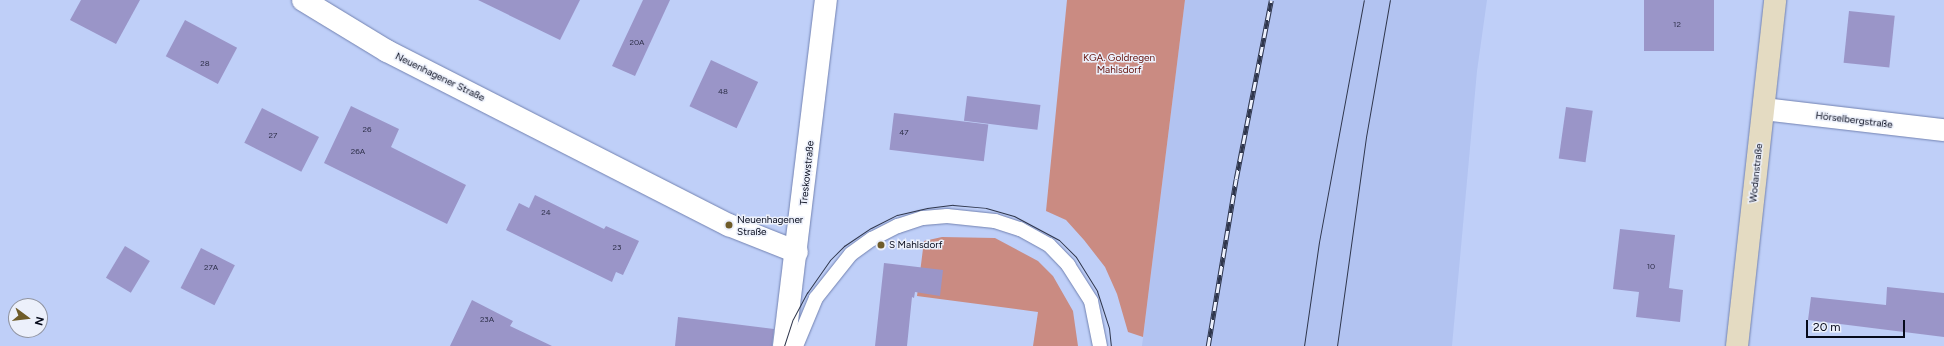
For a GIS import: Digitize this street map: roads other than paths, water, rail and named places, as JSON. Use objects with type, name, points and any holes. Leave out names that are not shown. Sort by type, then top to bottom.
[{"type":"street","name":"Neuenhagener Straße","points":[[303,0],[387,51],[729,225],[797,252]]},
{"type":"street","name":"Treskowstraße","points":[[784,346],[797,252],[826,0]]},
{"type":"street","name":"Wodanstraße","points":[[1737,346],[1775,0]]},
{"type":"street","name":"Hörselbergstraße","points":[[1764,109],[1944,130]]},
{"type":"lane","points":[[796,346],[816,298],[851,254],[872,239],[912,221],[923,218],[959,216],[995,220],[1020,229],[1055,251],[1079,279],[1091,302],[1100,346]]},
{"type":"tram line","points":[[1304,346],[1319,242],[1364,0]]},
{"type":"tram line","points":[[1337,346],[1366,137],[1390,0]]},
{"type":"tram line","points":[[784,346],[793,319],[807,293],[830,260],[844,246],[871,228],[897,215],[927,208],[953,205],[986,208],[1014,216],[1059,240],[1076,257],[1097,291],[1109,328],[1111,346]]},
{"type":"railway","points":[[1208,346],[1236,179],[1271,0]]},
{"type":"place","name":"Neuenhagener Straße","points":[[729,225]]},
{"type":"place","name":"S Mahlsdorf","points":[[881,245]]},
{"type":"park label","name":"KGA. Goldregen Mahlsdorf","points":[[1119,62]]}]
